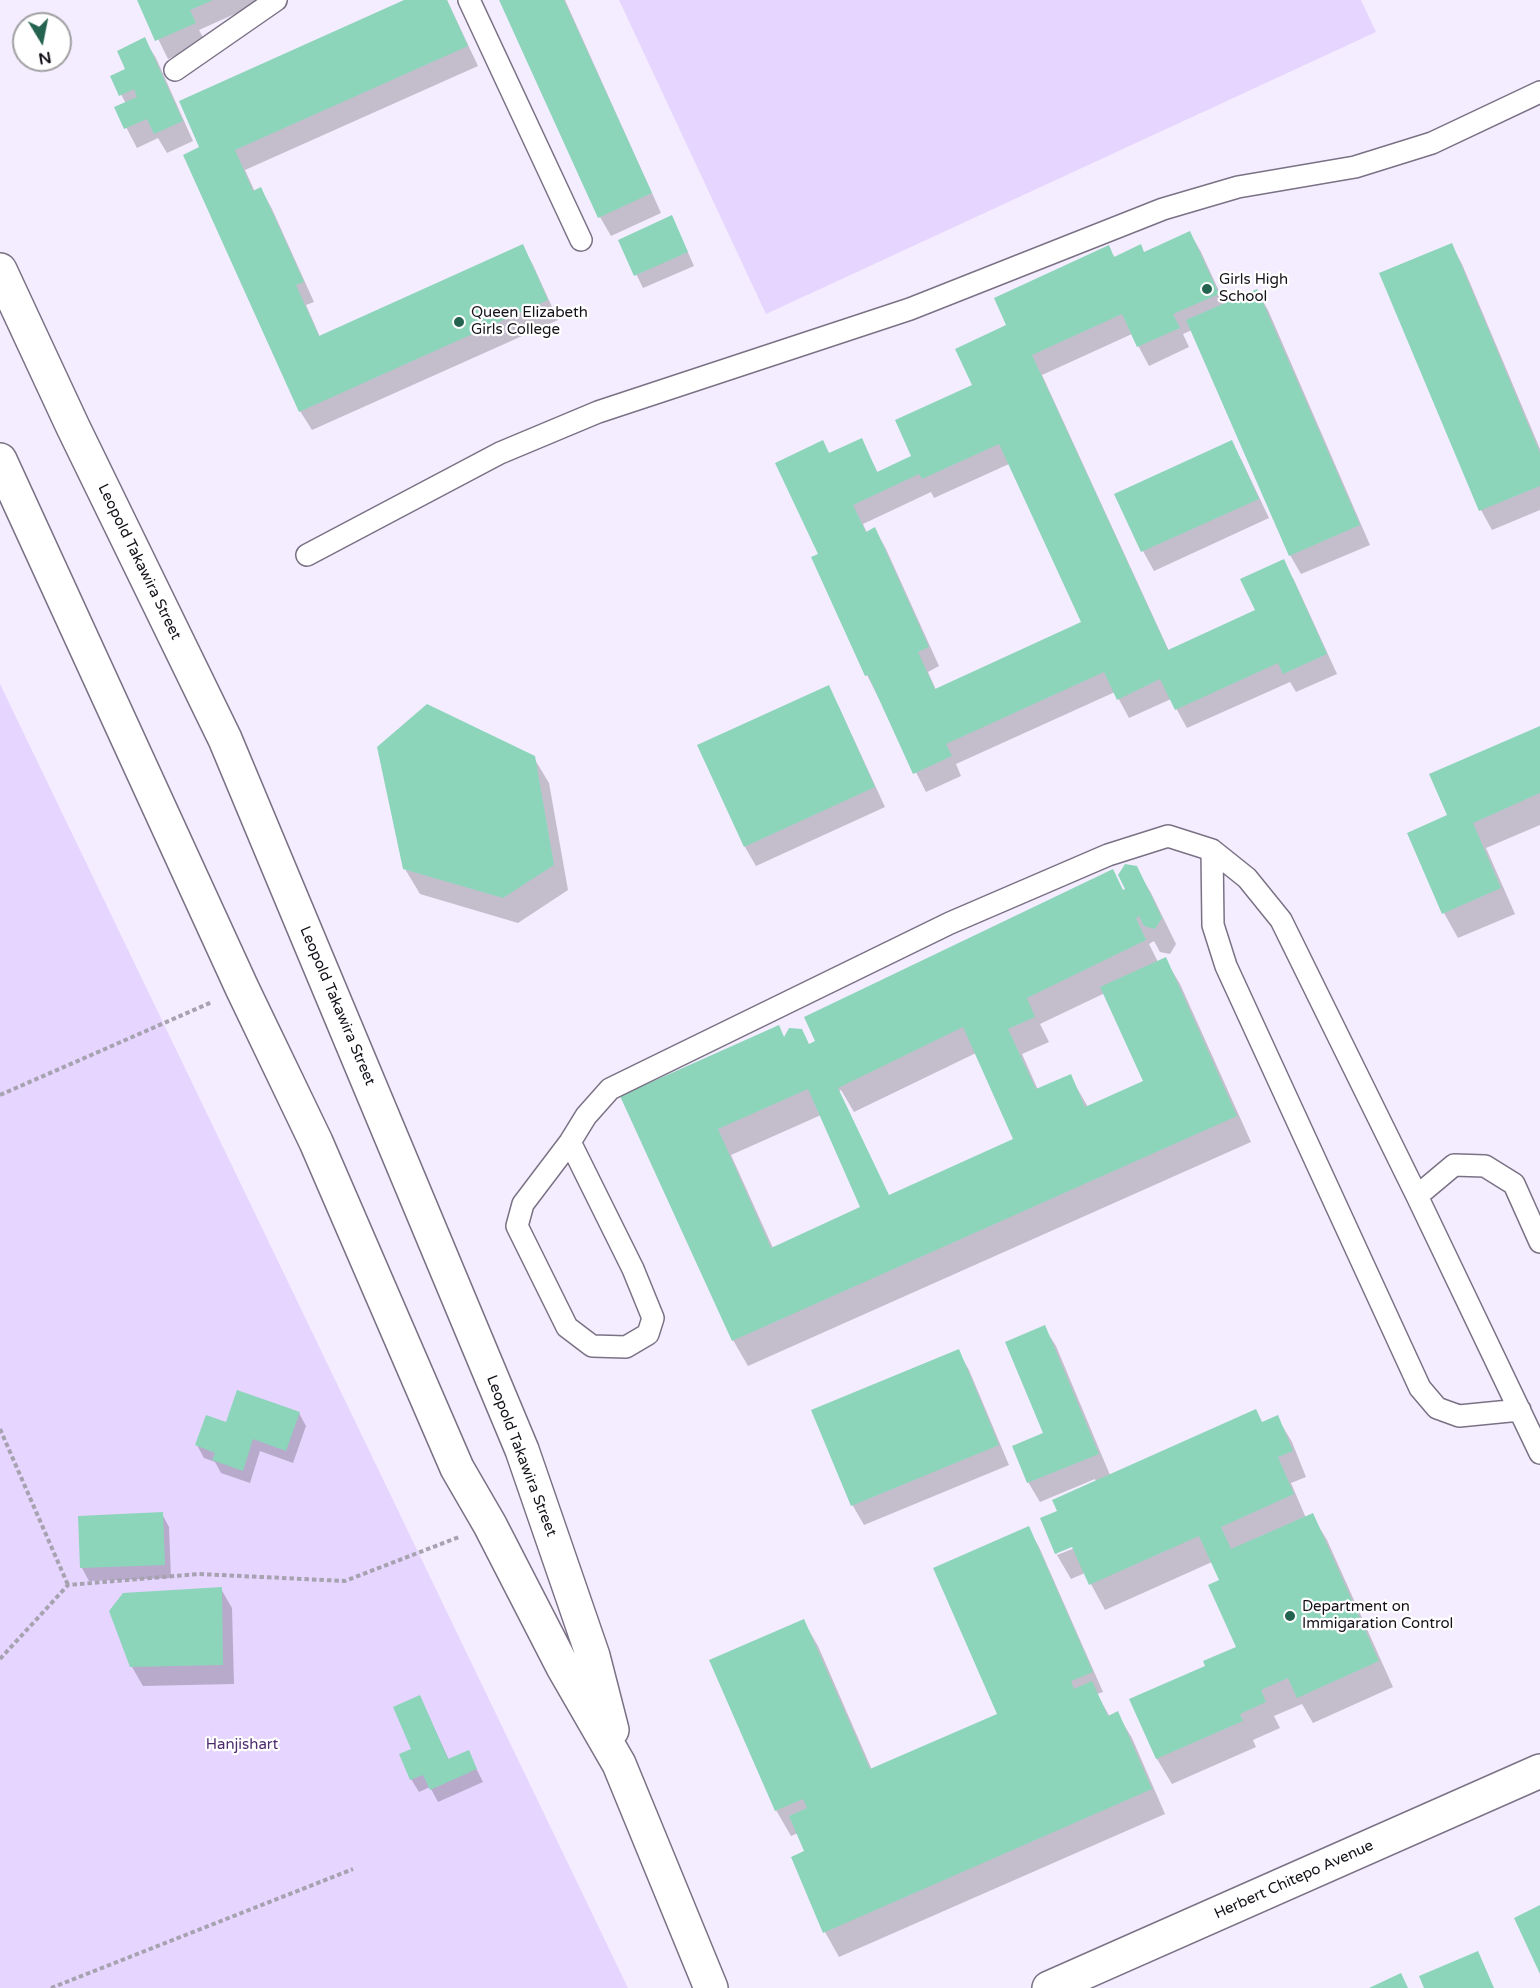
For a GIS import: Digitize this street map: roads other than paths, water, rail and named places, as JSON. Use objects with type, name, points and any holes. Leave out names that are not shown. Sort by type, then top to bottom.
[{"type":"main road","name":"Leopold Takawira Street","points":[[0,270],[73,427],[225,739],[518,1439],[593,1656],[619,1764]]},
{"type":"main road","name":"Leopold Takawira Street","points":[[0,460],[242,988],[316,1142],[457,1468],[490,1525],[563,1667],[619,1764],[711,1988]]},
{"type":"main road","name":"Herbert Chitepo Avenue","points":[[1049,1988],[1540,1772]]},
{"type":"lane","points":[[175,70],[276,0]]},
{"type":"lane","points":[[469,0],[581,240]]},
{"type":"lane","points":[[307,555],[500,453],[598,412],[910,309],[1163,209],[1238,187],[1355,167],[1432,143],[1540,93]]},
{"type":"lane","points":[[570,1142],[633,1269],[653,1318],[648,1334],[626,1347],[592,1346],[567,1327],[517,1226],[523,1204],[570,1142],[586,1116],[610,1089],[950,923],[1108,855],[1168,836],[1212,850],[1247,878],[1281,920],[1540,1453]]},
{"type":"lane","points":[[1212,850],[1213,925],[1226,966],[1420,1388],[1437,1408],[1460,1416],[1520,1410]]},
{"type":"lane","points":[[1417,1196],[1454,1165],[1485,1166],[1514,1184],[1540,1242]]},
{"type":"place","name":"Girls High School","points":[[1207,289]]},
{"type":"place","name":"Queen Elizabeth Girls College","points":[[459,322]]},
{"type":"place","name":"Department on Immigaration Control","points":[[1290,1616]]},
{"type":"park label","name":"Hanjishart","points":[[242,1745]]}]
